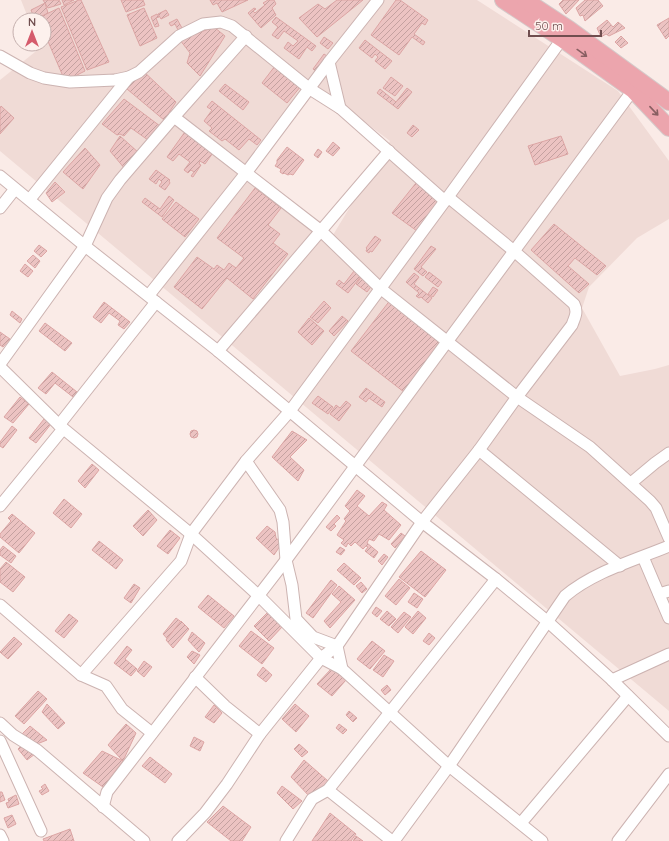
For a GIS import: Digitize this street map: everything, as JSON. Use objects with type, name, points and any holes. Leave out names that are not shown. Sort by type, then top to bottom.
[{"type":"highway","points":[[503,0],[562,39],[633,90],[669,128]]},
{"type":"highway","points":[[525,0],[569,29],[669,102]]},
{"type":"street","points":[[0,506],[61,427],[152,298],[329,62],[378,0]]},
{"type":"street","points":[[0,56],[44,78],[70,82],[115,80],[128,77],[139,72],[179,36],[203,24],[221,22],[232,26],[310,89],[340,108],[446,199],[514,251],[574,304],[576,309],[576,316],[572,325],[479,450],[422,522],[337,646],[321,658],[260,734],[227,784],[205,813],[178,841]]},
{"type":"street","points":[[246,36],[174,116],[120,180],[107,198],[85,246],[0,365],[61,427],[191,534],[259,596],[321,658],[342,668],[449,766],[542,841]]},
{"type":"street","points":[[81,675],[181,561],[191,534],[246,461],[290,411],[562,39]]},
{"type":"street","points":[[329,62],[340,108]]},
{"type":"street","points":[[30,200],[128,77]]},
{"type":"street","points":[[103,807],[107,792],[286,560],[633,90]]},
{"type":"street","points":[[174,116],[320,230],[380,288],[448,340],[517,397],[590,447],[631,483],[656,508],[669,538]]},
{"type":"street","points":[[218,351],[389,151]]},
{"type":"street","points":[[0,176],[85,246],[218,351],[422,522],[496,579],[547,621],[668,732]]},
{"type":"street","points":[[0,208],[15,189]]},
{"type":"street","points":[[479,450],[620,566]]},
{"type":"street","points":[[631,483],[669,453]]},
{"type":"street","points":[[246,461],[280,510],[283,522],[286,560],[292,585],[296,619],[313,637],[337,646]]},
{"type":"street","points":[[328,790],[393,841],[449,766],[565,596],[577,585],[669,546]]},
{"type":"street","points":[[643,557],[664,592],[669,618]]},
{"type":"street","points":[[286,841],[312,799],[328,790],[496,579]]},
{"type":"street","points":[[0,605],[81,675],[106,686],[122,710],[152,733]]},
{"type":"street","points":[[337,646],[342,668]]},
{"type":"street","points":[[612,680],[669,654]]},
{"type":"street","points":[[195,677],[225,706],[260,734]]},
{"type":"street","points":[[521,823],[628,696]]},
{"type":"street","points":[[0,723],[13,735],[38,750],[92,798],[144,841]]},
{"type":"street","points":[[0,733],[13,735]]},
{"type":"street","points":[[0,741],[41,831]]},
{"type":"street","points":[[618,841],[669,774]]},
{"type":"street","points":[[92,798],[107,792]]},
{"type":"street","points":[[0,835],[3,841]]},
{"type":"shaded area","points":[[21,0],[477,0],[618,91],[669,161],[669,219],[637,238],[589,287],[582,308],[620,376],[669,365],[669,711],[0,151],[0,80],[35,52],[52,52],[52,12],[26,12]],"holes":[[[317,86],[390,141],[333,235],[248,173]]]},
{"type":"building","points":[[43,0],[59,0],[61,4],[48,8]]},
{"type":"building","points":[[62,0],[74,0],[64,5]]},
{"type":"building","points":[[81,0],[109,62],[87,70],[61,7]]},
{"type":"building","points":[[121,0],[143,0],[145,5],[126,12]]},
{"type":"building","points":[[210,0],[248,0],[222,12],[217,3],[213,5]]},
{"type":"building","points":[[268,0],[274,0],[276,4],[272,8],[276,15],[261,28],[248,13],[254,8],[256,9],[253,11],[255,13],[265,5],[263,3]]},
{"type":"building","points":[[337,0],[363,0],[317,37],[299,18],[318,4],[325,9]]},
{"type":"building","points":[[396,0],[400,0],[428,20],[425,25],[422,23],[414,34],[425,42],[423,45],[412,37],[399,55],[371,35]]},
{"type":"building","points":[[563,0],[579,0],[566,14],[559,4]]},
{"type":"building","points":[[585,0],[598,0],[603,6],[585,21],[583,15],[580,16],[576,8]]},
{"type":"building","points":[[45,3],[48,12],[32,12],[31,10]]},
{"type":"building","points":[[59,8],[85,71],[65,81],[52,51],[52,12],[51,12]]},
{"type":"building","points":[[144,8],[157,38],[140,46],[127,15]]},
{"type":"building","points":[[166,10],[169,15],[161,19],[158,14]]},
{"type":"building","points":[[157,14],[159,17],[156,18],[159,26],[155,27],[151,17]]},
{"type":"building","points":[[276,17],[316,46],[312,51],[307,47],[299,59],[284,48],[288,42],[293,46],[298,41],[284,31],[278,39],[272,35],[278,27],[272,22]]},
{"type":"building","points":[[669,18],[669,36],[666,39],[657,25]]},
{"type":"building","points":[[177,19],[182,28],[178,30],[175,24],[171,26],[169,23]]},
{"type":"building","points":[[607,20],[613,27],[618,22],[625,28],[609,36],[606,34],[601,37],[597,28]]},
{"type":"building","points":[[214,27],[225,36],[200,76],[187,63],[190,53],[180,40]]},
{"type":"building","points":[[621,36],[628,43],[621,48],[615,42]]},
{"type":"building","points":[[324,37],[333,43],[328,49],[320,43]]},
{"type":"building","points":[[365,40],[392,61],[385,69],[375,61],[378,57],[375,54],[372,58],[359,48]]},
{"type":"building","points":[[324,54],[330,58],[318,73],[313,69]]},
{"type":"building","points":[[275,66],[301,86],[287,103],[262,83]]},
{"type":"building","points":[[141,69],[176,102],[164,120],[127,89]]},
{"type":"building","points":[[391,77],[403,86],[395,96],[383,88]]},
{"type":"building","points":[[225,84],[249,102],[243,110],[219,91]]},
{"type":"building","points":[[407,88],[412,92],[398,109],[377,93],[380,89],[396,102]]},
{"type":"building","points":[[124,99],[160,126],[148,140],[131,128],[124,136],[120,134],[117,135],[102,124]]},
{"type":"building","points":[[212,101],[261,140],[257,145],[249,139],[239,150],[225,139],[222,141],[209,131],[212,128],[204,121],[212,110],[207,107]]},
{"type":"building","points":[[1,106],[14,118],[0,134],[0,108]]},
{"type":"building","points":[[413,125],[419,130],[412,137],[407,133]]},
{"type":"building","points":[[187,129],[215,150],[205,164],[200,161],[199,164],[201,165],[193,177],[191,176],[194,172],[191,170],[188,173],[184,170],[190,162],[179,154],[173,161],[167,157]]},
{"type":"building","points":[[120,136],[139,153],[125,169],[110,151]]},
{"type":"building","points":[[561,136],[568,154],[535,165],[528,146]]},
{"type":"building","points":[[333,142],[340,148],[333,156],[326,151]]},
{"type":"building","points":[[287,147],[304,160],[293,175],[283,174],[280,172],[281,169],[275,166],[277,160]]},
{"type":"building","points":[[85,148],[100,165],[83,189],[63,172]]},
{"type":"building","points":[[318,149],[322,152],[318,158],[314,155]]},
{"type":"building","points":[[156,170],[170,180],[170,183],[165,190],[159,186],[162,182],[159,179],[156,184],[149,179]]},
{"type":"building","points":[[55,182],[65,192],[52,202],[46,193]]},
{"type":"building","points":[[416,183],[440,201],[417,231],[392,213]]},
{"type":"building","points":[[255,188],[281,208],[268,225],[280,234],[273,243],[288,254],[253,299],[227,278],[202,309],[174,287],[197,257],[214,269],[217,265],[224,270],[229,263],[236,268],[244,258],[217,238]]},
{"type":"building","points":[[169,196],[174,200],[162,217],[142,202],[145,198],[160,209]]},
{"type":"building","points":[[176,202],[199,219],[185,237],[162,219]]},
{"type":"building","points":[[554,224],[606,266],[597,275],[575,258],[568,266],[589,284],[579,293],[531,250]]},
{"type":"building","points":[[375,236],[381,240],[372,252],[370,251],[369,253],[366,251],[366,248]]},
{"type":"building","points":[[39,245],[47,251],[41,257],[34,251]]},
{"type":"building","points":[[431,246],[436,249],[421,267],[427,272],[423,276],[414,269]]},
{"type":"building","points":[[33,255],[40,261],[35,268],[27,261]]},
{"type":"building","points":[[25,264],[33,271],[28,277],[20,271]]},
{"type":"building","points":[[354,271],[361,276],[348,293],[336,284],[339,280],[344,284]]},
{"type":"building","points":[[429,272],[442,282],[438,287],[425,277]]},
{"type":"building","points":[[414,273],[419,277],[414,284],[432,298],[428,303],[421,297],[419,298],[416,296],[419,293],[406,282]]},
{"type":"building","points":[[362,276],[373,284],[367,292],[356,284]]},
{"type":"building","points":[[433,287],[438,290],[433,297],[428,294]]},
{"type":"building","points":[[391,299],[444,339],[404,392],[351,351]]},
{"type":"building","points":[[324,301],[331,308],[318,323],[310,317]]},
{"type":"building","points":[[104,302],[130,322],[124,329],[118,325],[120,321],[109,313],[101,323],[93,317]]},
{"type":"building","points":[[12,311],[22,319],[20,323],[10,315]]},
{"type":"building","points":[[342,316],[348,321],[334,336],[329,331]]},
{"type":"building","points":[[309,318],[324,331],[312,345],[298,332]]},
{"type":"building","points":[[45,323],[72,343],[65,351],[39,331]]},
{"type":"building","points":[[0,332],[10,339],[3,347],[0,345]]},
{"type":"building","points":[[52,372],[77,392],[73,397],[55,383],[46,394],[38,388]]},
{"type":"building","points":[[366,388],[385,402],[382,407],[369,398],[366,402],[359,397]]},
{"type":"building","points":[[318,396],[333,407],[328,414],[312,403]]},
{"type":"building","points":[[20,397],[29,404],[13,423],[4,417]]},
{"type":"building","points":[[346,401],[351,405],[339,421],[330,414],[336,405],[340,408]]},
{"type":"building","points":[[44,419],[51,424],[36,443],[29,438]]},
{"type":"building","points":[[12,426],[17,430],[3,448],[0,446],[0,442]]},
{"type":"building","points":[[192,430],[196,430],[198,434],[196,438],[192,438],[190,436],[190,432]]},
{"type":"building","points":[[292,431],[307,440],[290,457],[304,470],[298,481],[272,457]]},
{"type":"building","points":[[92,464],[99,470],[85,488],[78,481]]},
{"type":"building","points":[[357,490],[365,496],[357,506],[369,516],[382,502],[387,505],[384,510],[401,525],[389,540],[379,534],[374,541],[369,539],[367,543],[378,552],[374,558],[365,551],[368,547],[366,546],[363,549],[355,542],[351,546],[348,543],[346,547],[341,543],[344,540],[337,535],[346,521],[344,519],[350,511],[345,506]]},
{"type":"building","points":[[64,499],[82,514],[71,528],[53,513]]},
{"type":"building","points":[[148,510],[157,520],[143,536],[133,526]]},
{"type":"building","points":[[12,514],[35,533],[19,553],[0,537],[0,534],[11,521],[8,518]]},
{"type":"building","points":[[337,515],[340,518],[334,524],[336,526],[331,531],[326,527]]},
{"type":"building","points":[[267,526],[275,532],[276,538],[282,543],[274,555],[256,538]]},
{"type":"building","points":[[170,530],[180,538],[168,554],[157,546]]},
{"type":"building","points":[[401,533],[405,536],[395,548],[391,544]]},
{"type":"building","points":[[99,541],[123,560],[116,569],[92,550]]},
{"type":"building","points":[[3,546],[16,556],[11,563],[0,555],[0,550]]},
{"type":"building","points":[[340,547],[345,550],[341,555],[336,552]]},
{"type":"building","points":[[421,551],[446,570],[425,597],[399,577]]},
{"type":"building","points":[[384,554],[388,557],[382,565],[378,561]]},
{"type":"building","points":[[6,562],[25,577],[13,592],[0,582],[0,569]]},
{"type":"building","points":[[344,563],[361,578],[354,585],[337,570]]},
{"type":"building","points":[[399,579],[410,588],[396,605],[385,596]]},
{"type":"building","points":[[331,580],[337,585],[313,618],[306,613]]},
{"type":"building","points":[[361,582],[367,589],[362,593],[356,586]]},
{"type":"building","points":[[134,584],[140,588],[131,603],[124,598]]},
{"type":"building","points":[[339,586],[355,600],[330,628],[324,621],[341,602],[332,594]]},
{"type":"building","points":[[414,593],[423,599],[417,608],[408,602]]},
{"type":"building","points":[[208,595],[234,616],[224,628],[198,607]]},
{"type":"building","points":[[376,607],[382,611],[377,617],[372,613]]},
{"type":"building","points":[[387,611],[396,619],[389,626],[380,619]]},
{"type":"building","points":[[418,611],[426,618],[413,634],[405,627]]},
{"type":"building","points":[[268,612],[283,626],[269,641],[254,626]]},
{"type":"building","points":[[404,612],[411,617],[398,633],[391,627]]},
{"type":"building","points":[[69,614],[78,621],[64,638],[55,631]]},
{"type":"building","points":[[176,618],[184,624],[171,643],[163,634]]},
{"type":"building","points":[[181,621],[189,629],[173,648],[166,640]]},
{"type":"building","points":[[251,631],[274,648],[262,664],[239,646]]},
{"type":"building","points":[[192,632],[205,643],[199,652],[188,640]]},
{"type":"building","points":[[429,633],[435,638],[429,645],[423,641]]},
{"type":"building","points":[[14,637],[22,644],[8,659],[0,652]]},
{"type":"building","points":[[372,641],[385,651],[370,669],[357,659]]},
{"type":"building","points":[[127,646],[132,650],[125,659],[137,669],[131,676],[114,663]]},
{"type":"building","points":[[192,651],[200,655],[194,664],[187,657]]},
{"type":"building","points":[[384,655],[394,661],[383,677],[373,670]]},
{"type":"building","points":[[144,661],[152,667],[144,677],[137,671]]},
{"type":"building","points":[[263,667],[272,675],[266,682],[257,675]]},
{"type":"building","points":[[332,668],[346,680],[332,696],[317,684]]},
{"type":"building","points":[[387,685],[391,690],[385,695],[381,690]]},
{"type":"building","points":[[38,691],[47,699],[24,724],[15,716]]},
{"type":"building","points":[[47,704],[65,723],[58,729],[42,712]]},
{"type":"building","points":[[295,704],[309,716],[296,732],[282,719]]},
{"type":"building","points":[[214,705],[222,713],[214,723],[205,717]]},
{"type":"building","points":[[349,711],[357,718],[353,722],[346,715]]},
{"type":"building","points":[[126,724],[136,733],[123,761],[108,745]]},
{"type":"building","points":[[339,724],[347,730],[343,734],[336,728]]},
{"type":"building","points":[[30,726],[47,740],[37,744],[22,734]]},
{"type":"building","points":[[194,737],[204,742],[200,751],[190,746]]},
{"type":"building","points":[[299,744],[308,752],[302,757],[294,749]]},
{"type":"building","points":[[22,745],[35,754],[27,760],[18,749]]},
{"type":"building","points":[[102,751],[123,761],[103,787],[83,773]]},
{"type":"building","points":[[150,757],[172,774],[165,783],[142,766]]},
{"type":"building","points":[[304,760],[328,781],[312,799],[291,777]]},
{"type":"building","points":[[45,784],[49,791],[42,795],[39,791],[43,789],[41,787]]},
{"type":"building","points":[[282,786],[302,801],[293,809],[277,793]]},
{"type":"building","points":[[0,792],[2,792],[5,800],[0,802]]},
{"type":"building","points":[[16,795],[19,804],[8,808],[6,803],[9,802],[8,799]]},
{"type":"building","points":[[223,806],[251,827],[242,841],[231,841],[207,822]]},
{"type":"building","points":[[330,813],[356,834],[351,841],[312,841]]},
{"type":"building","points":[[12,815],[16,824],[8,828],[4,818]]},
{"type":"building","points":[[70,829],[74,841],[44,841],[43,839]]},
{"type":"building","points":[[356,836],[363,841],[353,841]]}]
